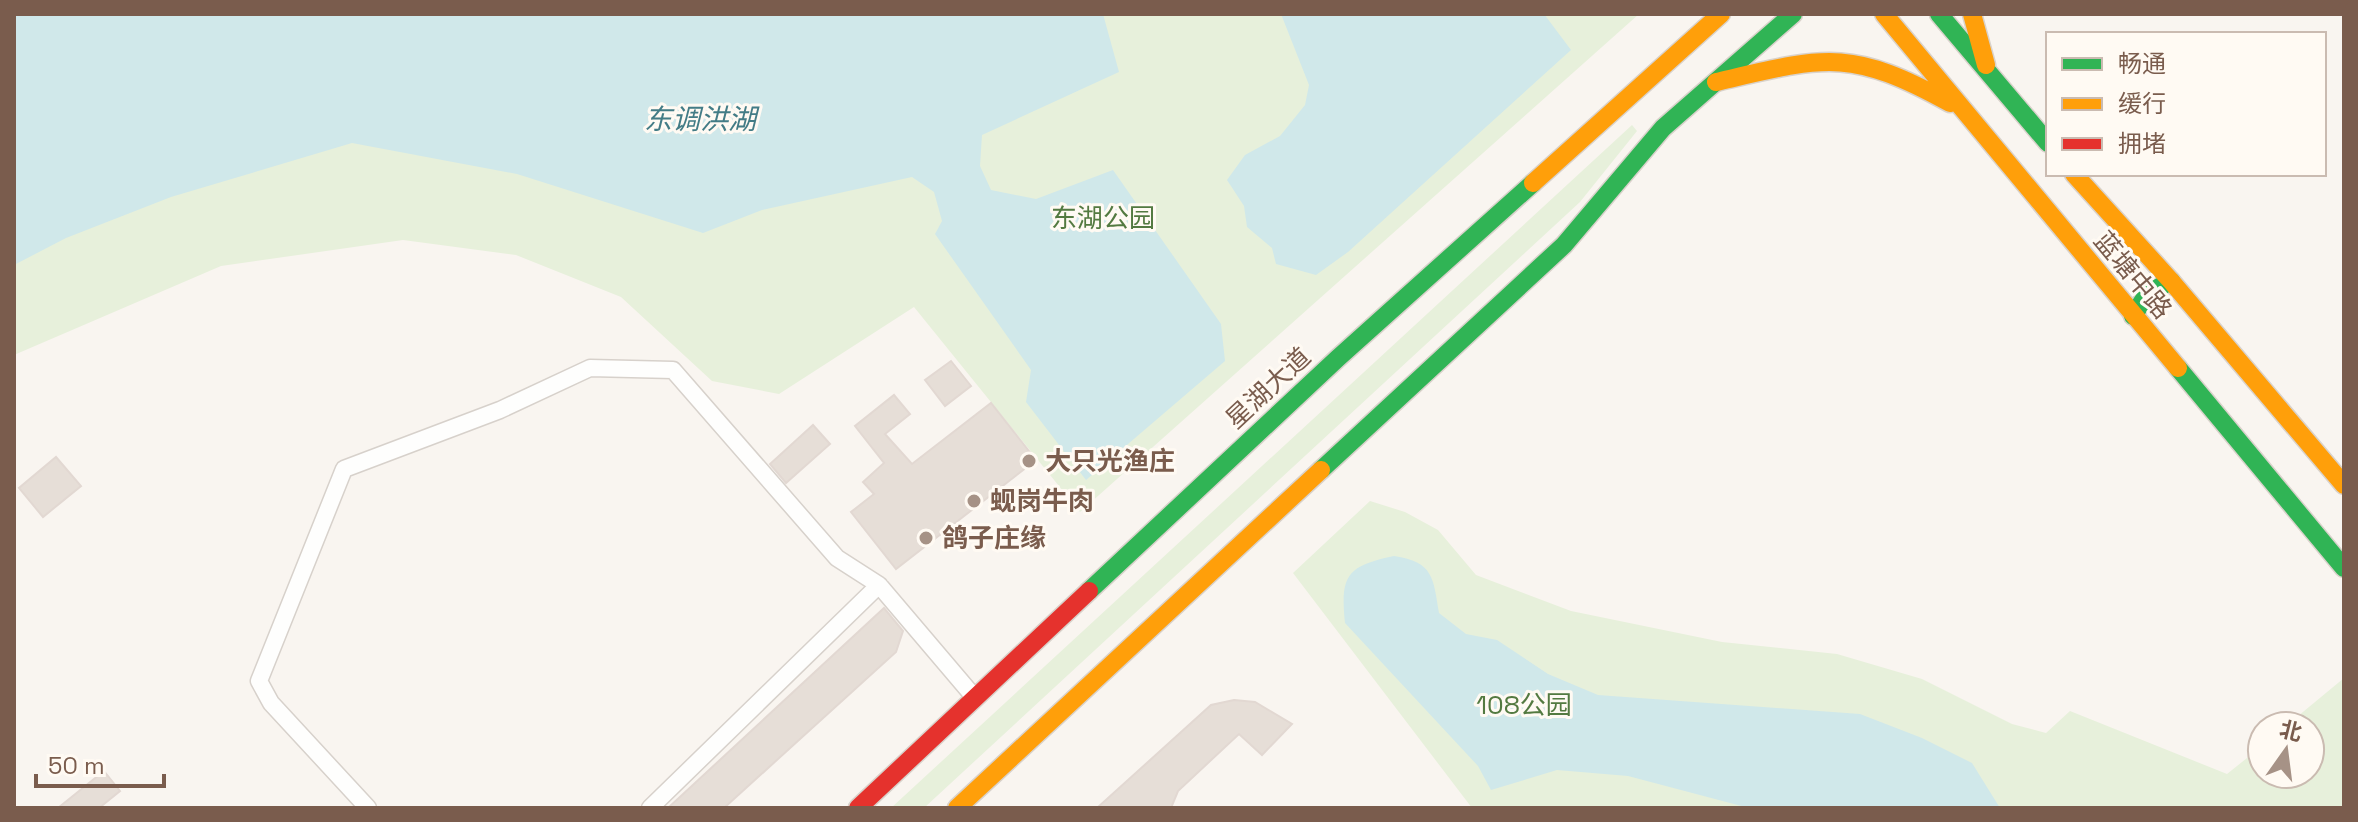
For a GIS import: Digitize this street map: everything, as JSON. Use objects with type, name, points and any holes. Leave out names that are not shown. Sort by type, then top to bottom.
[{"type":"main road","name":"星湖大道","points":[[957,808],[1564,245],[1706,22],[1721,14]]},
{"type":"main road","name":"星湖大道","points":[[858,808],[1338,358],[1648,111],[1716,82],[1793,14]]},
{"type":"main road","name":"蓝塘中路","points":[[1884,14],[2344,568]]},
{"type":"main road","points":[[1939,14],[2046,141]]},
{"type":"main road","points":[[1972,14],[1987,71]]},
{"type":"main road","points":[[1716,82],[1797,64],[1840,61],[1887,70],[1959,108]]},
{"type":"main road","name":"蓝塘中路","points":[[2076,176],[2171,281],[2344,485]]},
{"type":"main road","points":[[2133,316],[2141,298],[2155,286],[2171,281]]},
{"type":"street","points":[[368,808],[271,703],[259,681],[344,469],[500,410],[590,368],[673,370],[837,558],[879,585],[975,698]]},
{"type":"street","points":[[650,808],[879,585]]},
{"type":"green space","name":"东湖公园","points":[[14,14],[1639,14],[1080,512],[914,307],[779,394],[712,381],[621,297],[516,255],[403,240],[221,266],[14,355]]},
{"type":"green space","points":[[1632,125],[1637,131],[1580,202],[924,808],[891,808]]},
{"type":"green space","name":"108公园","points":[[1370,501],[1405,512],[1438,530],[1476,575],[1571,611],[1722,642],[1837,654],[1922,679],[2012,724],[2046,733],[2070,711],[2227,774],[2246,759],[2246,790],[2326,790],[2326,710],[2305,710],[2344,678],[2344,808],[1472,808],[1293,573]]},
{"type":"water","name":"东调洪湖","points":[[14,14],[1103,14],[1119,72],[982,135],[980,166],[991,190],[1036,199],[1113,170],[1221,324],[1225,361],[1086,480],[1026,402],[1031,370],[935,234],[942,221],[934,192],[912,177],[762,210],[703,233],[517,174],[352,143],[171,197],[66,238],[14,265]]},
{"type":"water","points":[[1281,14],[1544,14],[1571,50],[1348,252],[1316,275],[1276,264],[1272,248],[1247,227],[1244,206],[1227,180],[1245,155],[1280,136],[1305,105],[1309,85]]},
{"type":"water","points":[[1394,556],[1424,567],[1433,581],[1439,613],[1466,634],[1497,640],[1548,674],[1598,695],[1860,714],[1922,738],[1972,763],[2000,808],[1749,808],[1628,776],[1557,770],[1491,790],[1478,766],[1345,623],[1344,594],[1350,575],[1366,564]]},
{"type":"building","points":[[951,361],[971,386],[945,406],[925,380]]},
{"type":"building","points":[[894,395],[910,414],[885,434],[912,464],[991,403],[1036,460],[896,569],[851,512],[874,494],[863,482],[884,463],[855,426]]},
{"type":"building","points":[[813,425],[830,444],[786,483],[770,464]]},
{"type":"building","points":[[56,457],[81,486],[43,517],[19,488]]},
{"type":"building","points":[[884,608],[903,631],[896,652],[724,808],[668,808]]},
{"type":"building","points":[[1234,700],[1255,702],[1292,724],[1262,755],[1239,734],[1178,791],[1171,808],[1097,808],[1211,705]]},
{"type":"building","points":[[104,771],[120,791],[99,808],[58,808]]},
{"type":"traffic: fast","points":[[1321,470],[1564,245],[1663,128],[1793,14]]},
{"type":"traffic: fast","points":[[1939,14],[2046,141]]},
{"type":"traffic: fast","points":[[1089,591],[1338,358],[1533,183]]},
{"type":"traffic: fast","points":[[2133,316],[2148,293],[2171,281]]},
{"type":"traffic: fast","points":[[2178,368],[2344,568]]},
{"type":"traffic: slow","points":[[1533,183],[1721,14]]},
{"type":"traffic: slow","points":[[1884,14],[2178,368]]},
{"type":"traffic: slow","points":[[1972,14],[1986,65]]},
{"type":"traffic: slow","points":[[1716,82],[1784,67],[1836,62],[1886,73],[1950,103]]},
{"type":"traffic: slow","points":[[2076,176],[2171,281],[2344,485]]},
{"type":"traffic: slow","points":[[957,808],[1321,470]]},
{"type":"traffic: jam","points":[[858,808],[1089,591]]},
{"type":"place","name":"大只光渔庄","points":[[1029,461]]},
{"type":"place","name":"蚬岗牛肉","points":[[974,501]]},
{"type":"place","name":"鸽子庄缘","points":[[926,538]]}]
